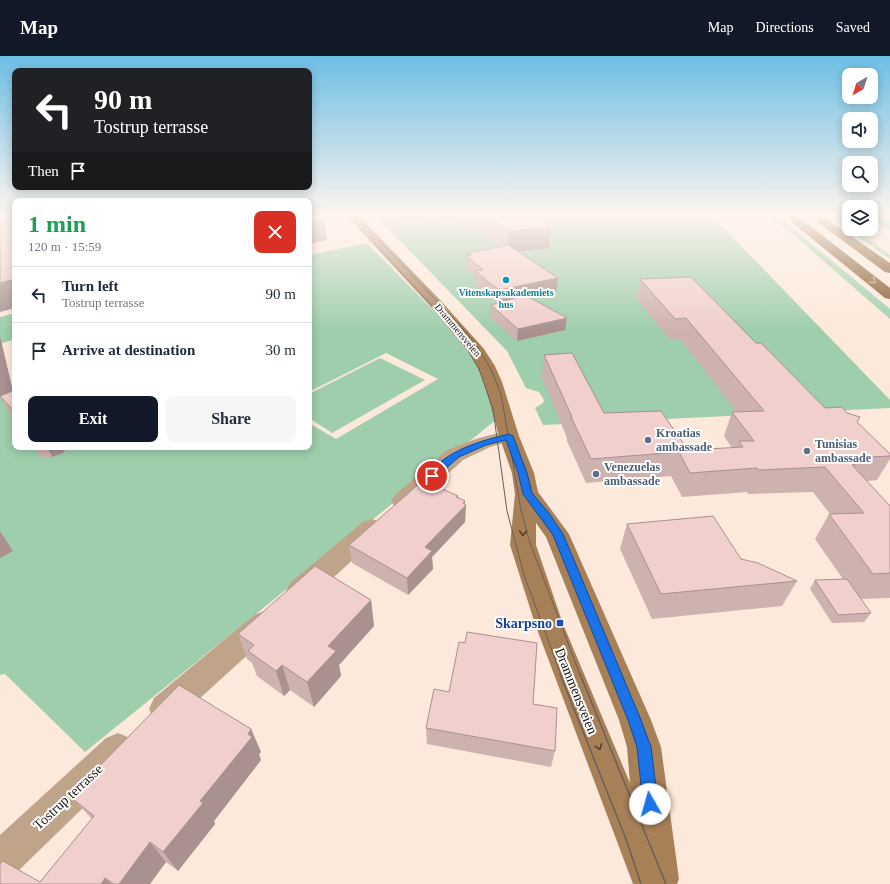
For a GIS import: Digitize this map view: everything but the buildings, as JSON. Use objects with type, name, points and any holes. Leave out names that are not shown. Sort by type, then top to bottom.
[{"type":"highway","points":[[839,254],[890,295]]},
{"type":"highway","points":[[868,254],[890,269]]},
{"type":"street","name":"Drammensveien","points":[[388,254],[437,305],[478,353],[493,382],[509,436],[523,473],[527,494],[523,525],[523,545],[525,552],[549,624],[653,884]]},
{"type":"street","name":"Tostrup terrasse","points":[[0,861],[89,776],[456,455],[483,443],[509,436]]},
{"type":"street","name":"Drammensveien","points":[[527,494],[545,515],[557,534],[635,720],[644,747],[660,884]]},
{"type":"green space","points":[[312,254],[378,254],[443,320],[481,369],[497,419],[85,752],[5,674],[0,675],[0,391],[12,388],[12,450],[312,450],[312,425],[336,439],[438,379],[386,353],[312,390]]},
{"type":"green space","points":[[413,254],[749,254],[890,400],[890,408],[543,425],[535,408],[543,403],[544,400],[539,392],[526,388],[507,351]]},
{"type":"green space","points":[[815,254],[823,254],[890,309],[890,319]]},
{"type":"green space","points":[[882,254],[888,254],[890,255],[890,259]]},
{"type":"green space","points":[[12,314],[12,340],[0,344],[0,317]]},
{"type":"green space","points":[[380,358],[425,380],[332,433],[312,420],[312,392]]},
{"type":"tram line","points":[[384,254],[459,336],[479,369],[493,409],[507,511],[524,575],[561,675]]},
{"type":"tram line","points":[[392,254],[457,322],[477,346],[491,369],[501,394],[521,510],[529,540],[580,675]]},
{"type":"tram line","points":[[560,674],[626,839],[641,884]]},
{"type":"tram line","points":[[580,674],[666,884]]},
{"type":"place","name":"Vitenskapsakademiets hus","points":[[506,280]]},
{"type":"place","name":"Kroatias ambassade","points":[[648,440]]},
{"type":"place","name":"Tunisias ambassade","points":[[807,451]]},
{"type":"place","name":"Venezuelas ambassade","points":[[596,474]]},
{"type":"place","name":"Skarpsno","points":[[560,623]]},
{"type":"route","points":[[432,476],[456,455],[483,443],[509,436],[523,473],[527,494],[545,515],[557,534],[635,720],[644,747],[650,804]]}]
